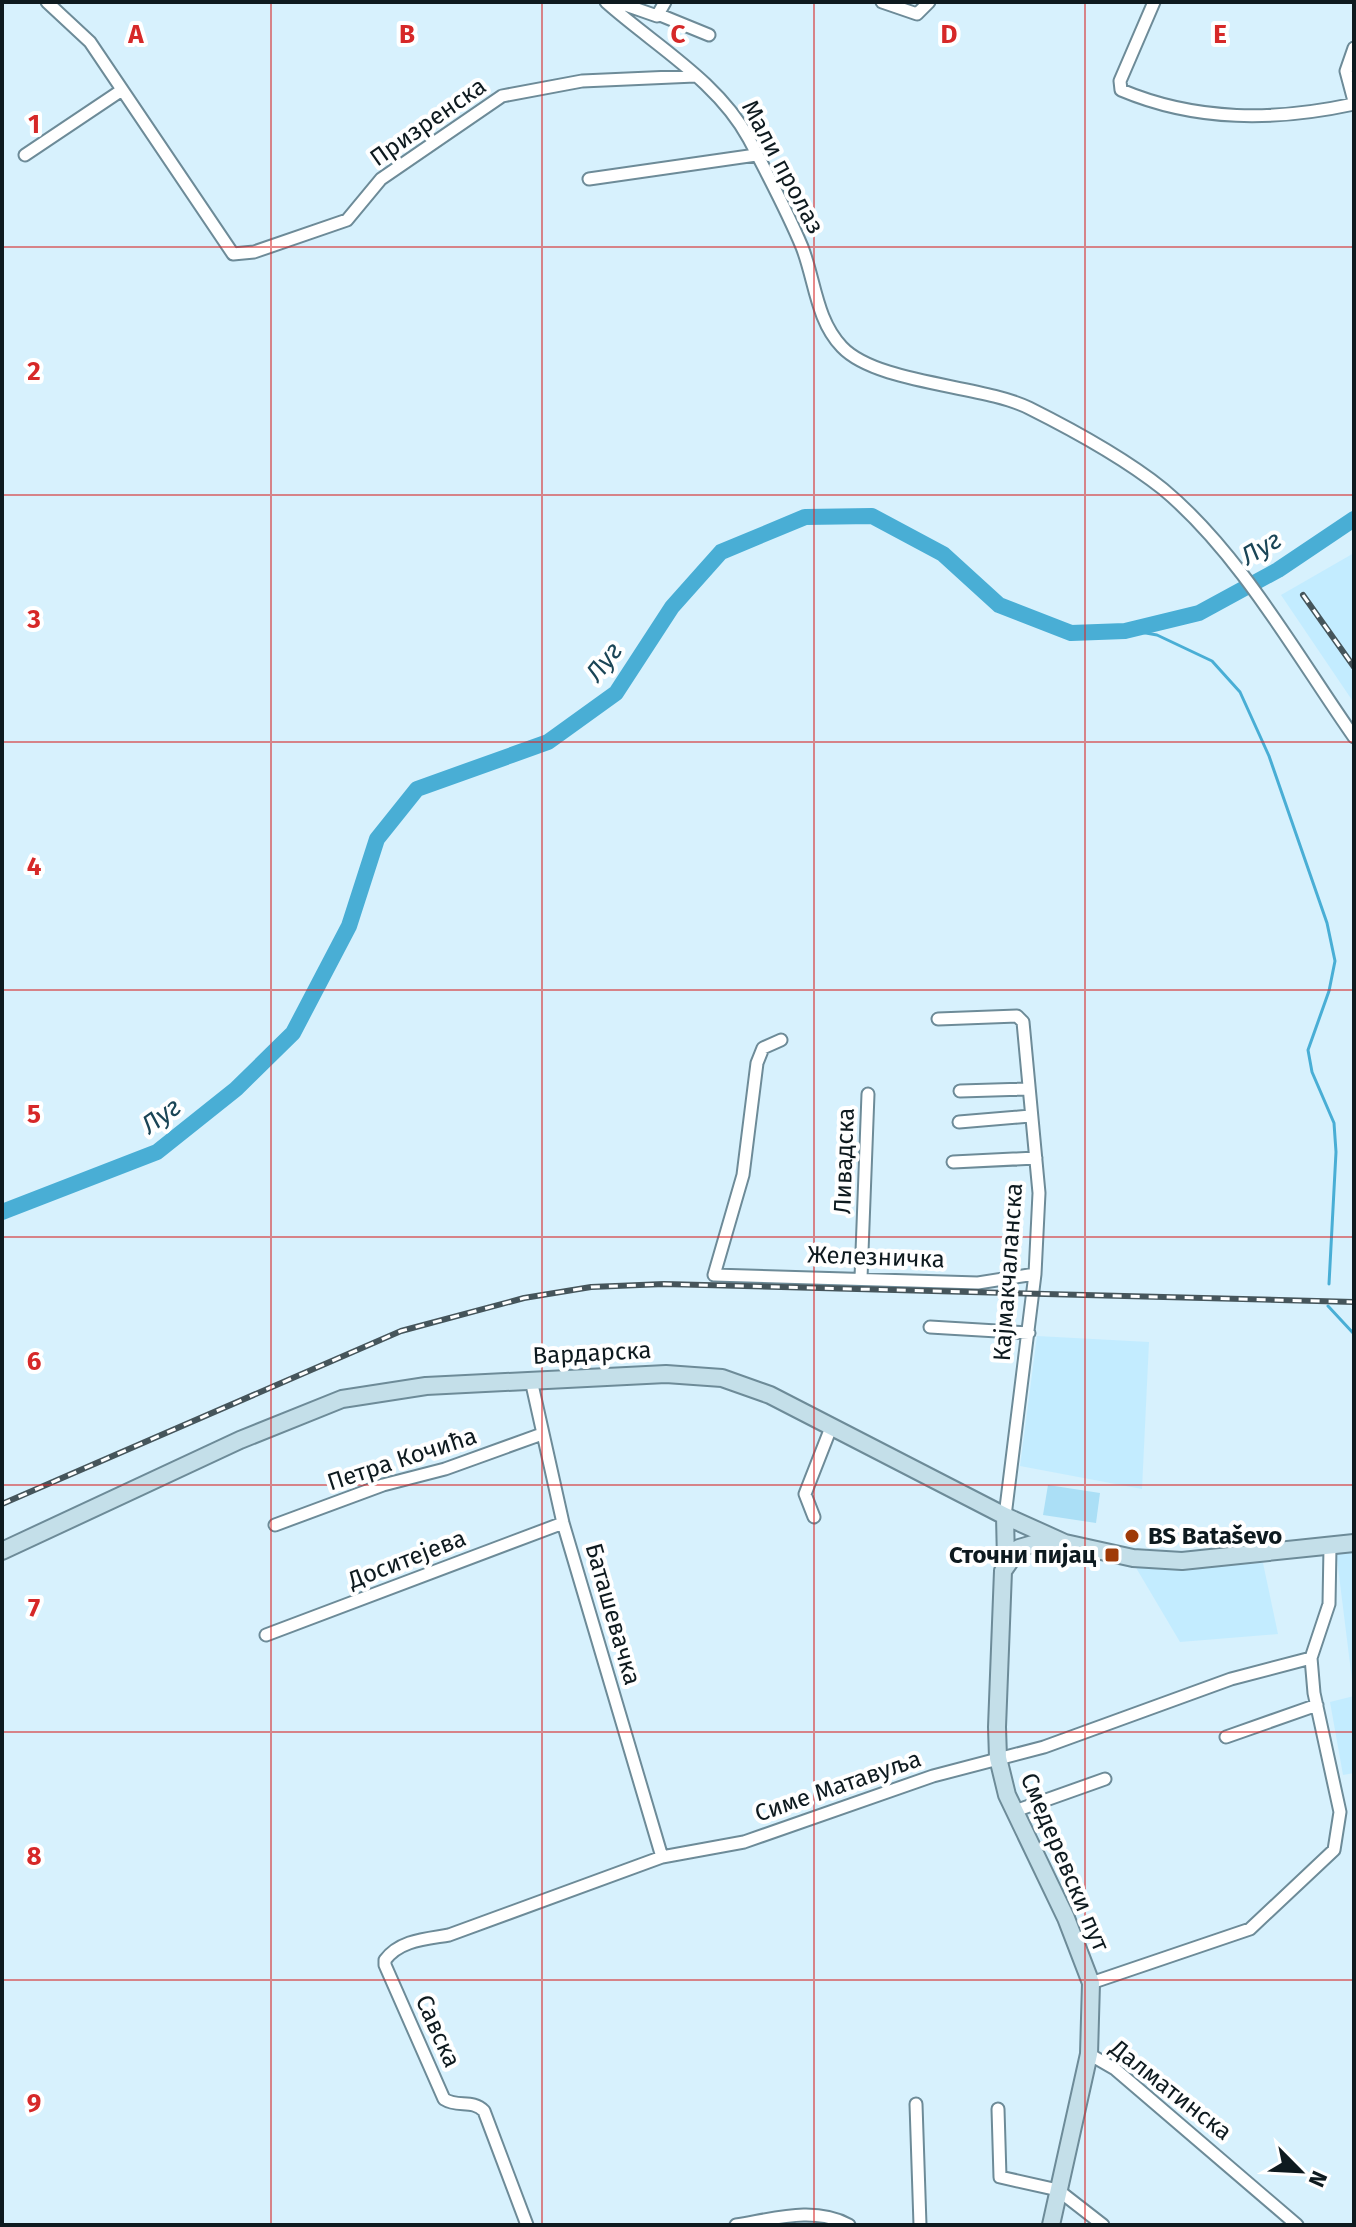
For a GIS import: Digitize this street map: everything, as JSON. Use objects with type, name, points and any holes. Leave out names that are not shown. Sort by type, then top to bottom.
[{"type":"main road","name":"Вардарска","points":[[2,1551],[265,1429],[342,1399],[416,1387],[666,1374],[715,1377],[756,1389],[832,1425],[1050,1539],[1133,1558],[1182,1561],[1354,1543]]},
{"type":"main road","name":"Смедеревски пут","points":[[1005,1516],[1006,1561],[1000,1584],[998,1639],[998,1758],[1015,1811],[1066,1918],[1091,1983],[1089,2054],[1051,2225]]},
{"type":"main road","points":[[1006,1561],[1024,1545],[1050,1539]]},
{"type":"street","name":"Призренска","points":[[47,2],[90,42],[228,251],[242,255],[347,220],[381,179],[502,96],[582,81],[695,76]]},
{"type":"street","name":"Мали пролаз","points":[[606,2],[695,76],[731,111],[802,248],[823,318],[836,340],[855,358],[948,388],[1024,406],[1113,455],[1165,491],[1216,543],[1241,575],[1354,737]]},
{"type":"street","points":[[617,2],[709,35]]},
{"type":"street","points":[[660,15],[665,2]]},
{"type":"street","points":[[882,2],[910,14],[917,14],[929,2]]},
{"type":"street","points":[[1154,2],[1120,88],[1174,107],[1215,116],[1284,117],[1354,102],[1346,71],[1354,48]]},
{"type":"street","points":[[25,155],[122,90]]},
{"type":"street","points":[[589,179],[756,155]]},
{"type":"street","name":"Кајмакчаланска","points":[[938,1019],[1020,1018],[1039,1193],[1029,1333],[1005,1516]]},
{"type":"street","name":"Железничка","points":[[781,1040],[763,1048],[757,1063],[752,1081],[743,1175],[714,1275],[978,1283],[1035,1274]]},
{"type":"street","points":[[960,1091],[1027,1089]]},
{"type":"street","name":"Ливадска","points":[[861,1278],[868,1094]]},
{"type":"street","points":[[959,1122],[1030,1116]]},
{"type":"street","points":[[953,1162],[1036,1158]]},
{"type":"street","points":[[930,1327],[1029,1333]]},
{"type":"street","name":"Баташевачка","points":[[531,1380],[563,1523],[662,1857]]},
{"type":"street","points":[[814,1517],[805,1494],[832,1425]]},
{"type":"street","name":"Петра Кочића","points":[[275,1525],[383,1485],[445,1469],[542,1434]]},
{"type":"street","name":"Доситејева","points":[[266,1635],[563,1523]]},
{"type":"street","points":[[1091,1983],[1250,1929],[1334,1850],[1340,1812],[1317,1705],[1311,1658],[1329,1604],[1330,1547]]},
{"type":"street","name":"Симе Матавуља","points":[[385,1960],[394,1950],[412,1941],[449,1935],[662,1857],[744,1842],[893,1789],[1044,1747],[1231,1679],[1311,1658]]},
{"type":"street","points":[[1226,1737],[1317,1705]]},
{"type":"street","points":[[1015,1811],[1105,1779]]},
{"type":"street","name":"Савска","points":[[385,1960],[444,2099],[451,2103],[474,2104],[486,2115],[527,2225]]},
{"type":"street","name":"Далматинска","points":[[1089,2054],[1115,2069],[1297,2225]]},
{"type":"street","points":[[916,2104],[920,2225]]},
{"type":"street","points":[[998,2109],[1000,2177],[1058,2190],[1103,2225]]},
{"type":"street","points":[[736,2225],[806,2214],[832,2217],[849,2225]]},
{"type":"shaded area","points":[[1354,553],[1354,703],[1281,595]]},
{"type":"shaded area","points":[[1037,1336],[1149,1342],[1142,1489],[1020,1466]]},
{"type":"shaded area","points":[[1048,1485],[1100,1493],[1096,1523],[1043,1515]]},
{"type":"shaded area","points":[[1354,1550],[1354,1696],[1336,1551]]},
{"type":"shaded area","points":[[1263,1563],[1278,1634],[1180,1642],[1135,1566]]},
{"type":"shaded area","points":[[1354,1696],[1354,1773],[1343,1775],[1330,1702]]},
{"type":"waterway","name":"Луг","points":[[2,1212],[157,1152],[236,1089],[293,1033],[349,926],[377,839],[417,789],[548,742],[616,693],[672,607],[721,552],[805,517],[872,516],[943,554],[999,605],[1071,633],[1125,631],[1199,613],[1278,570],[1354,519]]},
{"type":"waterway","points":[[1129,630],[1157,635],[1212,661],[1240,692],[1269,756],[1327,923],[1335,961],[1329,991],[1308,1050],[1312,1072],[1334,1123],[1336,1152],[1329,1284]]},
{"type":"waterway","points":[[1328,1306],[1354,1334]]},
{"type":"railway","points":[[1303,595],[1354,667]]},
{"type":"railway","points":[[2,1504],[401,1331],[524,1298],[591,1287],[664,1284],[1354,1302]]},
{"type":"place","name":"BS Bataševo","points":[[1132,1536]]},
{"type":"place","name":"Сточни пијац","points":[[1112,1555]]}]
